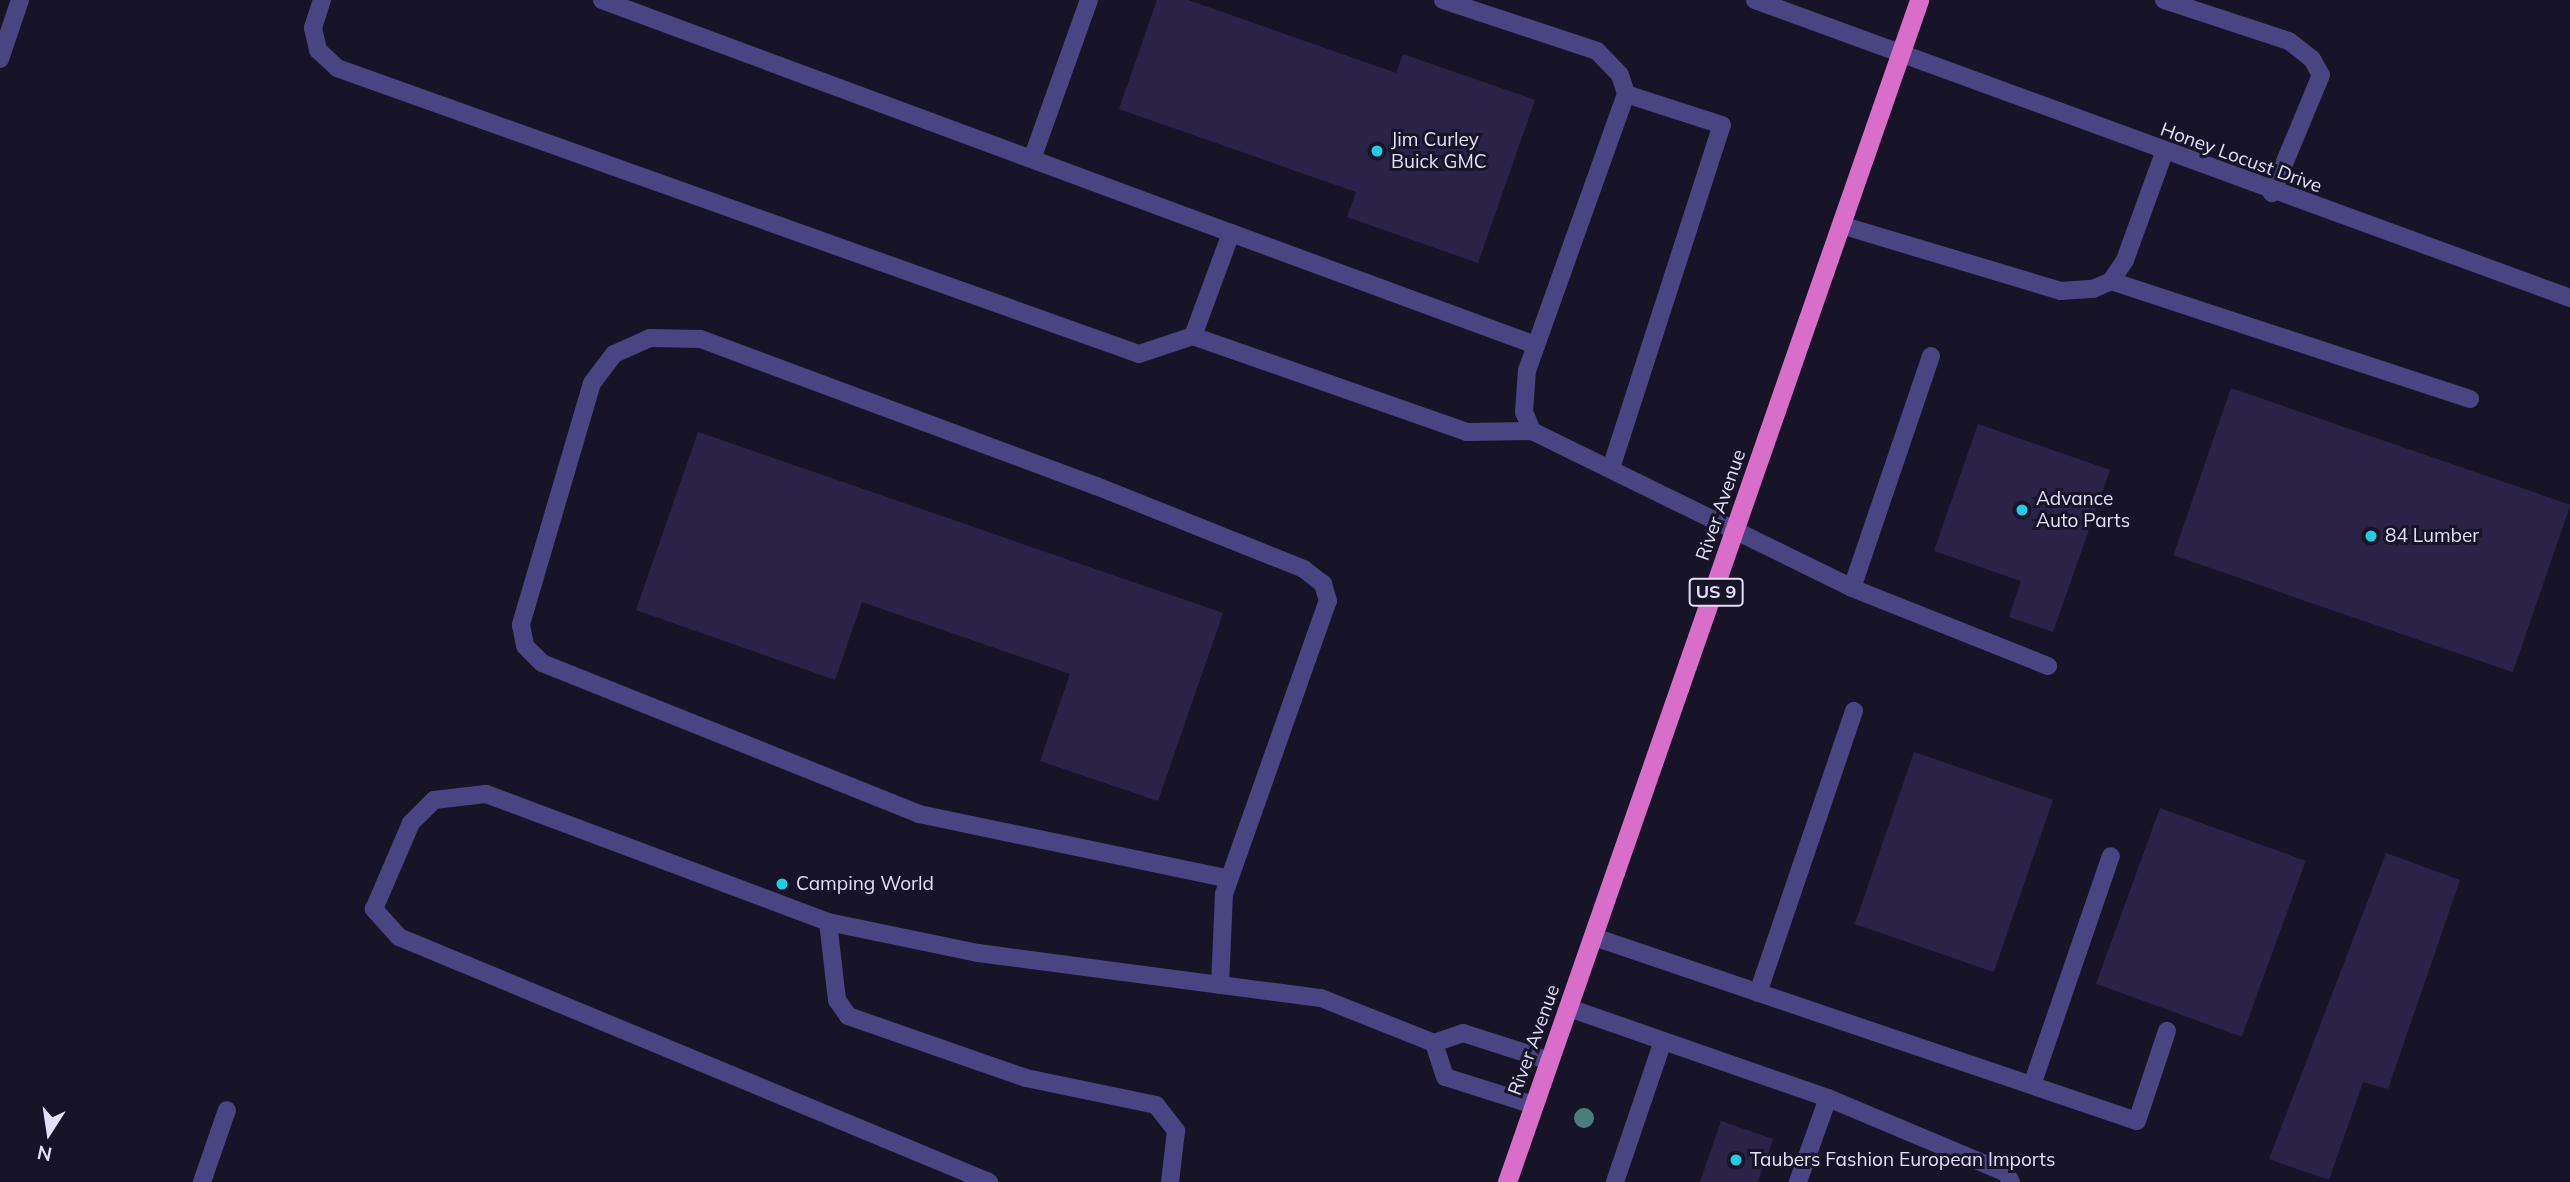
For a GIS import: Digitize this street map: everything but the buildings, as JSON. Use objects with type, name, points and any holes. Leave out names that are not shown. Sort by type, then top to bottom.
[{"type":"highway","name":"River Avenue","points":[[1507,1182],[1738,528],[1919,0]]},
{"type":"street","points":[[0,59],[20,0]]},
{"type":"street","points":[[322,0],[313,28],[318,50],[337,68],[1139,354],[1192,335],[1467,432],[1532,431],[1612,465],[1852,588],[2048,666]]},
{"type":"street","points":[[602,0],[1536,345]]},
{"type":"street","points":[[1032,159],[1089,0]]},
{"type":"street","points":[[1443,0],[1597,51],[1620,75],[1626,94],[1536,345],[1523,391],[1532,431]]},
{"type":"street","name":"Honey Locust Drive","points":[[1755,0],[2272,193],[2570,298]]},
{"type":"street","points":[[2164,0],[2289,41],[2312,59],[2321,75],[2272,193]]},
{"type":"street","points":[[1612,465],[1722,125],[1626,94]]},
{"type":"street","points":[[2110,281],[2125,260],[2164,153]]},
{"type":"street","points":[[1841,225],[2060,291],[2110,281],[2470,399]]},
{"type":"street","points":[[1192,335],[1231,233]]},
{"type":"street","points":[[1220,985],[1229,879],[1328,601],[1323,584],[1304,569],[1096,486],[700,339],[650,338],[614,354],[592,383],[521,625],[525,646],[542,663],[919,814],[1229,879]]},
{"type":"street","points":[[1852,588],[1931,356]]},
{"type":"street","points":[[1758,993],[1854,711]]},
{"type":"street","points":[[989,1182],[426,951],[381,923],[374,909],[411,823],[434,800],[463,792],[486,794],[828,922],[978,953],[1321,998],[1434,1043],[1463,1032],[1550,1060]]},
{"type":"street","points":[[2032,1085],[2111,856]]},
{"type":"street","points":[[828,922],[837,1000],[848,1016],[1026,1078],[1156,1105],[1176,1131],[1170,1182]]},
{"type":"street","points":[[1594,937],[2137,1121],[2167,1031]]},
{"type":"street","points":[[1569,1008],[1828,1098],[2006,1173],[2011,1182]]},
{"type":"street","points":[[1615,1182],[1663,1041]]},
{"type":"street","points":[[1434,1043],[1445,1077],[1534,1105]]},
{"type":"street","points":[[1798,1182],[1828,1098]]},
{"type":"street","points":[[202,1182],[227,1110]]},
{"type":"place","name":"Jim Curley Buick GMC","points":[[1377,151]]},
{"type":"place","name":"Advance Auto Parts","points":[[2022,510]]},
{"type":"place","name":"84 Lumber","points":[[2371,536]]},
{"type":"place","name":"Camping World","points":[[782,884]]},
{"type":"place","name":"Taubers Fashion European Imports","points":[[1736,1160]]}]
